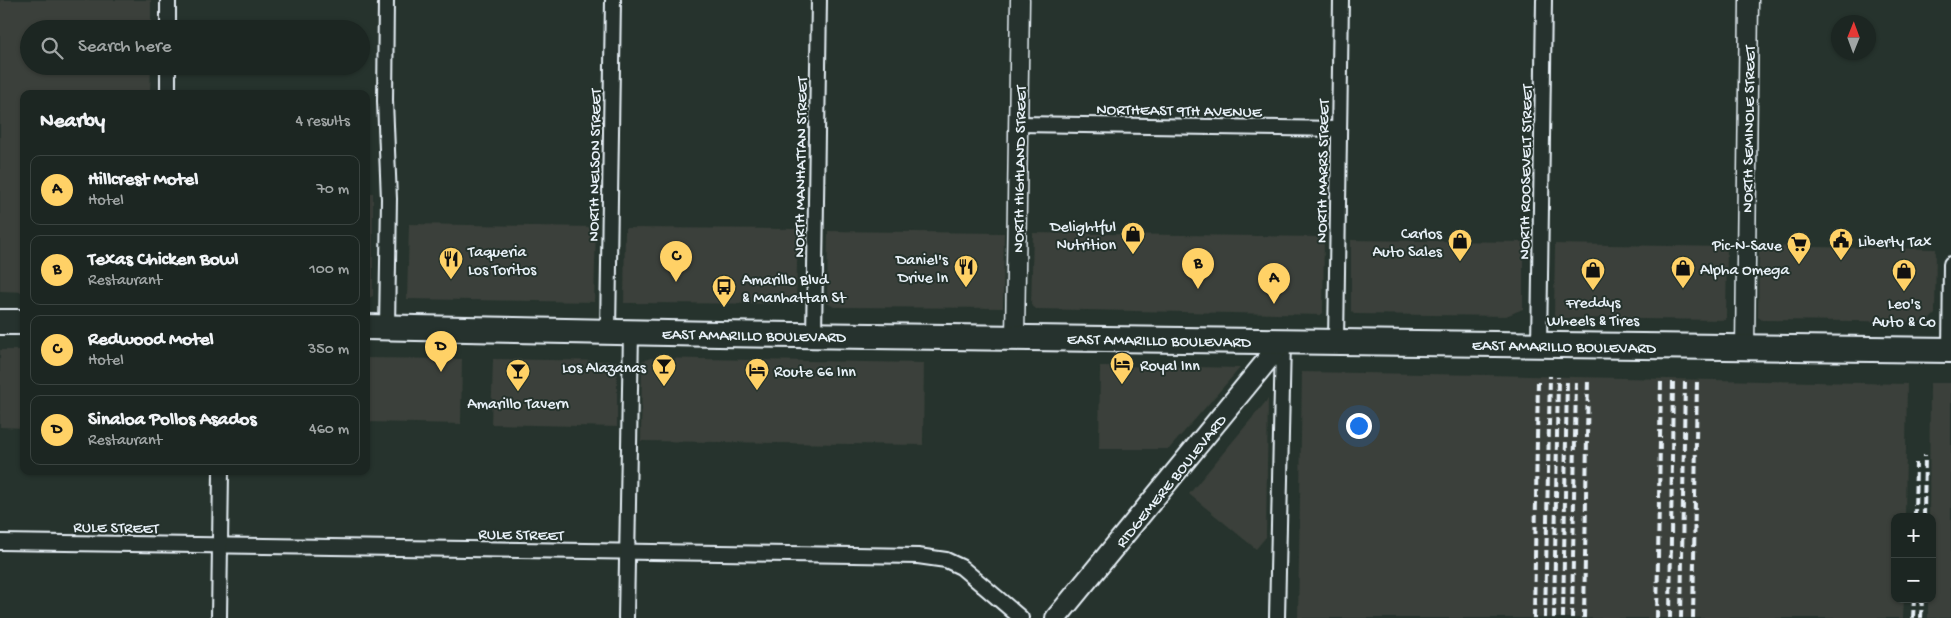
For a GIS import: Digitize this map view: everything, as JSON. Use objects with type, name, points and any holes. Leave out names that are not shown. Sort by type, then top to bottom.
[{"type":"highway","points":[[0,322],[20,322]]},
{"type":"highway","name":"EAST AMARILLO BOULEVARD","points":[[377,327],[1014,338],[1950,350]]},
{"type":"main road","name":"RIDGEMERE BOULEVARD","points":[[1056,618],[1283,341]]},
{"type":"street","points":[[168,0],[168,20]]},
{"type":"street","points":[[377,327],[388,200],[385,101],[386,0]]},
{"type":"street","name":"NORTH NELSON STREET","points":[[608,331],[612,0]]},
{"type":"street","name":"NORTH MANHATTAN STREET","points":[[814,335],[819,0]]},
{"type":"street","name":"NORTH HIGHLAND STREET","points":[[1014,338],[1020,0]]},
{"type":"street","name":"NORTH MARRS STREET","points":[[1336,342],[1341,0]]},
{"type":"street","name":"NORTH ROOSEVELT STREET","points":[[1539,345],[1544,0]]},
{"type":"street","name":"NORTH SEMINOLE STREET","points":[[1744,348],[1749,0]]},
{"type":"street","points":[[168,75],[168,90]]},
{"type":"street","name":"NORTHEAST 9TH AVENUE","points":[[1019,124],[1338,129]]},
{"type":"street","points":[[1950,350],[1951,264]]},
{"type":"street","points":[[626,618],[631,332]]},
{"type":"street","points":[[1277,618],[1283,341]]},
{"type":"street","points":[[219,618],[221,475]]},
{"type":"street","name":"RULE STREET","points":[[0,542],[220,544],[935,558],[961,567],[1021,618]]},
{"type":"shaded area","points":[[0,0],[151,0],[151,20],[20,20],[20,75],[151,75],[150,90],[20,90],[20,292],[0,291]]},
{"type":"shaded area","points":[[370,193],[373,193],[373,296],[370,298]]},
{"type":"shaded area","points":[[409,224],[596,227],[594,302],[407,299]]},
{"type":"shaded area","points":[[625,228],[798,229],[796,304],[624,303]]},
{"type":"shaded area","points":[[828,231],[1004,233],[1003,308],[834,307],[827,303]]},
{"type":"shaded area","points":[[1033,233],[1324,237],[1323,313],[1320,315],[1036,309],[1031,305]]},
{"type":"shaded area","points":[[1351,240],[1523,242],[1523,309],[1506,316],[1354,314],[1351,311]]},
{"type":"shaded area","points":[[1555,244],[1727,247],[1726,320],[1556,318],[1554,314]]},
{"type":"shaded area","points":[[1759,246],[1936,249],[1935,314],[1927,322],[1762,320],[1758,317]]},
{"type":"shaded area","points":[[0,350],[20,350],[20,428],[0,427]]},
{"type":"shaded area","points":[[370,358],[462,359],[461,424],[370,422]]},
{"type":"shaded area","points":[[651,358],[924,363],[923,445],[641,441],[642,361]]},
{"type":"shaded area","points":[[493,359],[617,361],[617,427],[491,424]]},
{"type":"shaded area","points":[[1100,366],[1240,368],[1169,449],[1099,449]]},
{"type":"shaded area","points":[[1302,372],[1907,384],[1905,513],[1891,513],[1891,603],[1904,603],[1903,618],[1298,618]]},
{"type":"shaded area","points":[[1930,383],[1951,383],[1951,618],[1928,618],[1928,603],[1936,603],[1936,513],[1929,513]]},
{"type":"shaded area","points":[[1268,399],[1266,537],[1256,549],[1189,494]]},
{"type":"railway","points":[[1545,618],[1550,376]]},
{"type":"railway","points":[[1554,618],[1558,377]]},
{"type":"railway","points":[[1563,618],[1567,378]]},
{"type":"railway","points":[[1572,618],[1576,378]]},
{"type":"railway","points":[[1584,618],[1588,378]]},
{"type":"railway","points":[[1670,618],[1673,379]]},
{"type":"railway","points":[[1534,618],[1538,380]]},
{"type":"railway","points":[[1657,618],[1661,380]]},
{"type":"railway","points":[[1681,618],[1685,380]]},
{"type":"railway","points":[[1693,618],[1697,380]]},
{"type":"railway","points":[[1924,513],[1925,455]]},
{"type":"railway","points":[[1915,513],[1916,463]]},
{"type":"railway","points":[[1913,618],[1914,603]]},
{"type":"railway","points":[[1921,618],[1922,603]]},
{"type":"place","name":"Delightful Nutrition","points":[[1133,255]]},
{"type":"place","name":"Liberty Tax","points":[[1841,261]]},
{"type":"place","name":"Carlos Auto Sales","points":[[1460,262]]},
{"type":"place","name":"Pic-N-Save","points":[[1799,265]]},
{"type":"place","name":"Taqueria Los Toritos","points":[[451,280]]},
{"type":"place","name":"Redwood Motel","points":[[676,282]]},
{"type":"place","name":"Daniel's Drive In","points":[[966,288]]},
{"type":"place","name":"Texas Chicken Bowl","points":[[1198,289]]},
{"type":"place","name":"Alpha Omega","points":[[1683,289]]},
{"type":"place","name":"Freddys Wheels & Tires","points":[[1593,291]]},
{"type":"place","name":"Leo's Auto & Co","points":[[1904,292]]},
{"type":"place","name":"Hillcrest Motel","points":[[1274,304]]},
{"type":"place","name":"Amarillo Blvd & Manhattan St","points":[[724,308]]},
{"type":"place","name":"Sinaloa Pollos Asados","points":[[441,372]]},
{"type":"place","name":"Royal Inn","points":[[1122,385]]},
{"type":"place","name":"Los Alazanas","points":[[664,387]]},
{"type":"place","name":"Route 66 Inn","points":[[757,391]]},
{"type":"place","name":"Amarillo Tavern","points":[[518,392]]}]
